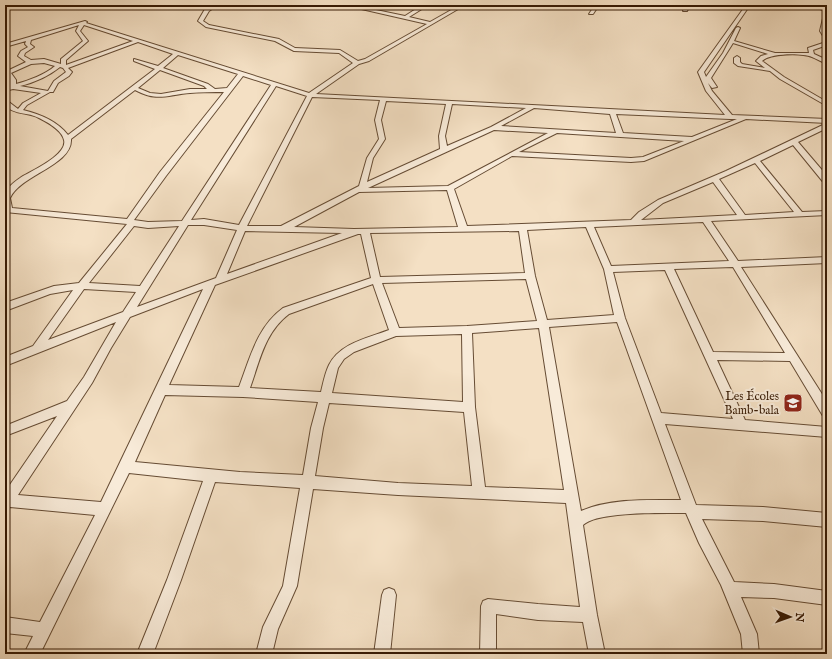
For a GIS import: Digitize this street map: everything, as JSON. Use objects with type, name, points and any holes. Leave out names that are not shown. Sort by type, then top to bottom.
[{"type":"street","points":[[216,5],[207,10],[200,21],[208,26],[277,40],[294,49],[340,52],[357,63]]},
{"type":"street","points":[[346,5],[430,23]]},
{"type":"street","points":[[366,10],[374,5]]},
{"type":"street","points":[[414,5],[425,6]]},
{"type":"street","points":[[32,654],[126,467],[162,390],[242,228],[312,93],[357,63],[367,60],[463,5]]},
{"type":"street","points":[[591,13],[597,5]]},
{"type":"street","points":[[685,10],[688,5]]},
{"type":"street","points":[[730,117],[709,91],[700,72],[748,5]]},
{"type":"street","points":[[800,5],[827,9],[822,31],[827,39],[825,44],[810,49],[812,55]]},
{"type":"street","points":[[405,18],[425,6]]},
{"type":"street","points":[[738,117],[711,84],[708,78],[724,55],[730,41],[754,6]]},
{"type":"street","points":[[5,46],[29,40],[90,20],[146,38],[176,51],[241,74],[312,93],[612,112],[827,121]]},
{"type":"street","points":[[80,23],[312,93]]},
{"type":"street","points":[[63,66],[63,60],[86,41],[78,31],[82,24],[80,23]]},
{"type":"street","points":[[5,89],[29,82],[63,66],[146,38]]},
{"type":"street","points":[[29,40],[27,44],[32,47],[21,54],[30,62]]},
{"type":"street","points":[[730,41],[776,54],[812,55],[827,62]]},
{"type":"street","points":[[68,138],[159,68],[176,51]]},
{"type":"street","points":[[724,55],[747,61],[759,61],[776,54]]},
{"type":"street","points":[[737,58],[737,63],[740,65],[770,71]]},
{"type":"street","points":[[136,60],[206,84],[214,91]]},
{"type":"street","points":[[13,87],[13,80],[8,72],[30,62],[44,61],[63,66],[70,72],[58,80],[51,91]]},
{"type":"street","points":[[759,61],[770,71],[827,104]]},
{"type":"street","points":[[37,350],[80,287],[130,223],[163,174],[241,74]]},
{"type":"street","points":[[105,509],[6,502],[98,363],[107,345],[274,84]]},
{"type":"street","points":[[13,87],[47,92],[25,104],[19,111]]},
{"type":"street","points":[[134,88],[149,95],[161,96],[190,91],[229,90]]},
{"type":"street","points":[[408,95],[523,102],[533,106]]},
{"type":"street","points":[[359,189],[370,158],[382,139],[378,120],[384,98]]},
{"type":"street","points":[[5,101],[10,107],[41,117],[64,132],[68,138],[67,146],[63,153],[52,162],[14,186],[6,198],[7,210],[159,226],[185,222],[214,222],[242,228],[361,231],[523,228],[827,213]]},
{"type":"street","points":[[444,150],[442,136],[449,102]]},
{"type":"street","points":[[283,229],[359,189],[493,128],[533,106]]},
{"type":"street","points":[[612,112],[620,134]]},
{"type":"street","points":[[511,154],[637,160],[644,159],[746,118]]},
{"type":"street","points":[[634,222],[642,213],[652,206],[715,179],[827,125]]},
{"type":"street","points":[[493,128],[695,139]]},
{"type":"street","points":[[359,189],[450,188],[556,131]]},
{"type":"street","points":[[794,142],[827,181]]},
{"type":"street","points":[[755,160],[800,215]]},
{"type":"street","points":[[715,179],[743,218]]},
{"type":"street","points":[[450,188],[463,228]]},
{"type":"street","points":[[706,220],[736,263],[791,356],[827,412]]},
{"type":"street","points":[[589,224],[608,269],[620,318],[692,509],[749,634],[751,654]]},
{"type":"street","points":[[523,228],[530,276],[543,324],[576,523],[589,615],[597,654]]},
{"type":"street","points":[[361,231],[376,280],[395,332]]},
{"type":"street","points":[[5,362],[172,296],[361,231]]},
{"type":"street","points":[[608,269],[827,260]]},
{"type":"street","points":[[668,267],[711,356],[741,424]]},
{"type":"street","points":[[243,392],[265,334],[278,316],[286,311],[376,280],[530,276]]},
{"type":"street","points":[[5,307],[60,288],[120,287],[142,290]]},
{"type":"street","points":[[264,654],[271,627],[290,586],[298,534],[309,482],[317,428],[333,367],[340,356],[350,349],[395,332],[467,330],[620,318]]},
{"type":"street","points":[[467,330],[469,407],[479,493]]},
{"type":"street","points":[[711,356],[791,356]]},
{"type":"street","points":[[162,390],[243,392],[469,407]]},
{"type":"street","points":[[5,431],[71,405]]},
{"type":"street","points":[[657,418],[827,432]]},
{"type":"street","points":[[126,467],[398,489],[571,497]]},
{"type":"street","points":[[145,654],[174,580],[211,475]]},
{"type":"street","points":[[576,523],[582,517],[594,512],[637,507],[692,509],[827,520]]},
{"type":"street","points":[[729,589],[827,598]]},
{"type":"street","points":[[382,654],[389,595]]},
{"type":"street","points":[[488,654],[488,606],[538,612],[589,615]]},
{"type":"street","points":[[5,625],[43,630]]},
{"type":"place","name":"Les Écoles Bamb-bala","points":[[793,403]]}]
